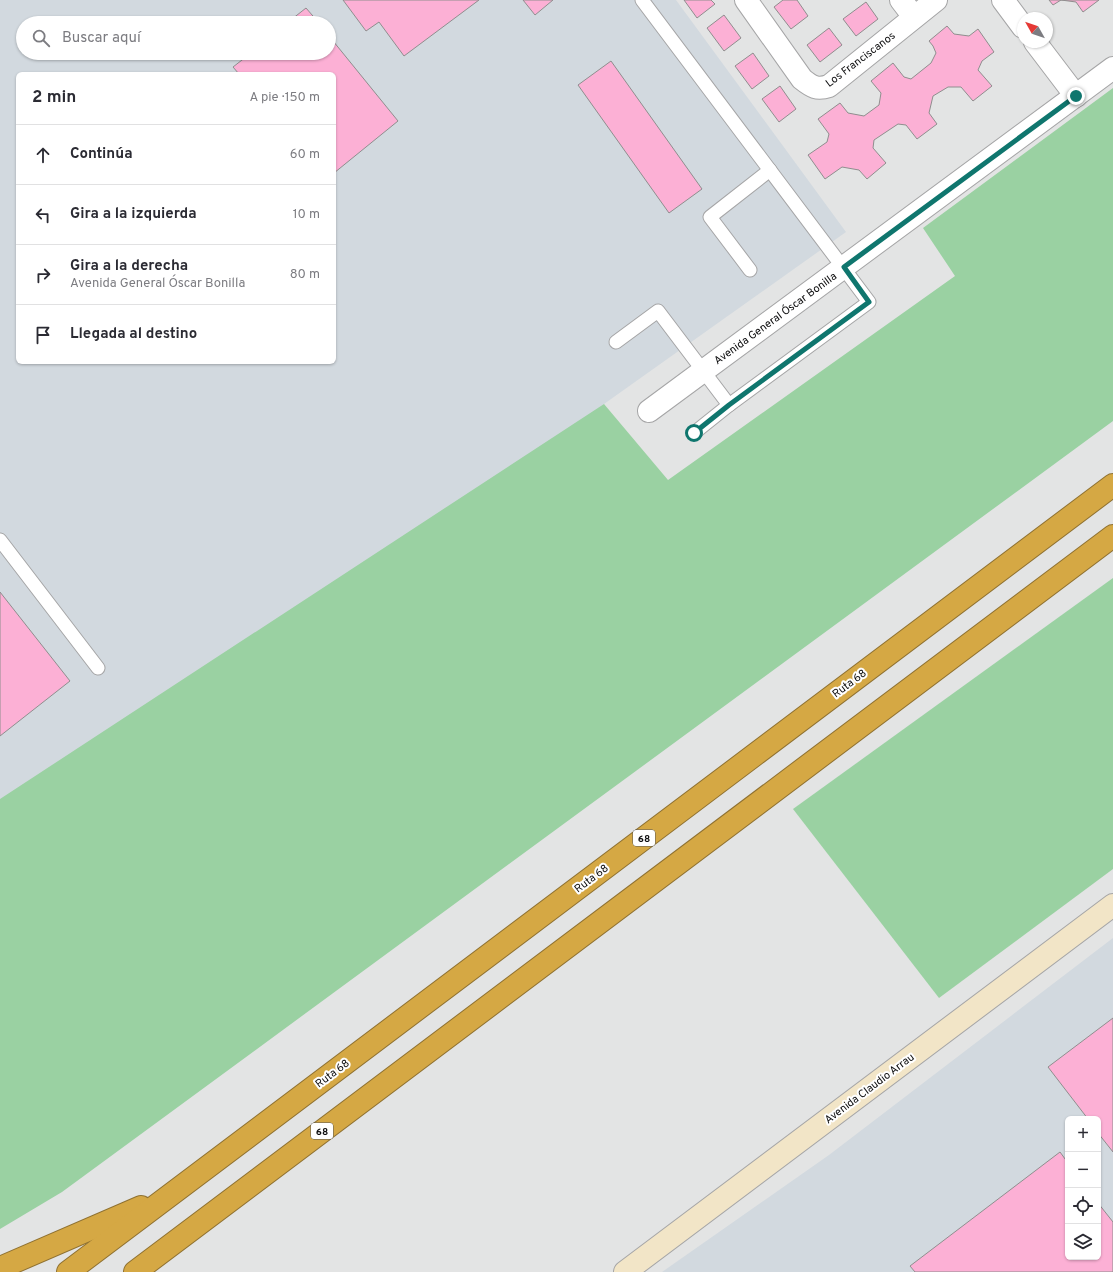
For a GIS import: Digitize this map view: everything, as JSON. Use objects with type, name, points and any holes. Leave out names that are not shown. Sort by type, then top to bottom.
[{"type":"highway","name":"Ruta 68","points":[[68,1272],[1113,485]]},
{"type":"highway","name":"68","points":[[135,1272],[1113,536]]},
{"type":"highway","points":[[0,1268],[174,1192]]},
{"type":"highway","points":[[30,1272],[174,1192]]},
{"type":"street","name":"Los Franciscanos","points":[[746,0],[802,79],[811,86],[821,89],[829,86],[936,0]]},
{"type":"street","points":[[901,0],[914,17]]},
{"type":"street","points":[[1003,0],[1017,19]]},
{"type":"street","points":[[1040,48],[1076,96]]},
{"type":"street","name":"Avenida General Óscar Bonilla","points":[[649,411],[1113,68]]},
{"type":"street","name":"Avenida Claudio Arrau","points":[[626,1272],[1113,905]]},
{"type":"lane","points":[[642,0],[869,302],[729,405],[694,433]]},
{"type":"lane","points":[[750,270],[710,217],[770,170]]},
{"type":"lane","points":[[616,342],[658,311],[729,405]]},
{"type":"lane","points":[[0,540],[98,668]]},
{"type":"shaded area","points":[[0,0],[676,0],[846,232],[604,404],[0,857]]},
{"type":"shaded area","points":[[1113,938],[1113,1272],[662,1272],[829,1155]]},
{"type":"green space","points":[[1113,88],[1113,421],[62,1192],[0,1229],[0,799],[604,404],[668,480],[955,276],[923,228]]},
{"type":"green space","points":[[1113,578],[1113,869],[939,998],[793,809]]},
{"type":"building","points":[[343,0],[479,0],[404,56],[379,22],[366,31]]},
{"type":"building","points":[[523,0],[553,0],[535,15]]},
{"type":"building","points":[[684,0],[711,0],[715,4],[697,18]]},
{"type":"building","points":[[783,0],[797,0],[808,16],[791,29],[774,7]]},
{"type":"building","points":[[1049,0],[1061,0],[1053,5]]},
{"type":"building","points":[[1061,0],[1099,0],[1083,12],[1076,2]]},
{"type":"building","points":[[866,2],[878,19],[856,36],[843,19]]},
{"type":"building","points":[[306,8],[313,16],[296,16]]},
{"type":"building","points":[[724,15],[741,38],[724,51],[707,28]]},
{"type":"building","points":[[947,26],[954,34],[969,36],[978,29],[994,52],[982,61],[978,70],[992,86],[973,101],[961,87],[948,87],[933,96],[929,113],[937,124],[917,139],[906,125],[898,124],[874,140],[873,148],[886,163],[867,179],[859,170],[842,167],[825,179],[808,155],[827,142],[829,134],[818,119],[840,103],[848,113],[864,116],[879,105],[881,93],[871,81],[893,63],[904,77],[911,79],[931,63],[936,53],[929,41]]},
{"type":"building","points":[[829,28],[842,45],[820,62],[807,45]]},
{"type":"building","points":[[336,45],[398,121],[336,171],[336,72],[237,72],[233,67],[242,60],[336,60]]},
{"type":"building","points":[[753,53],[769,76],[752,89],[735,66]]},
{"type":"building","points":[[611,61],[702,189],[669,213],[578,85]]},
{"type":"building","points":[[780,86],[796,109],[779,122],[762,99]]},
{"type":"building","points":[[0,592],[70,681],[0,736]]},
{"type":"building","points":[[1113,1018],[1113,1152],[1101,1137],[1101,1116],[1086,1116],[1048,1067]]},
{"type":"building","points":[[1060,1152],[1065,1159],[1065,1260],[1101,1260],[1101,1207],[1113,1222],[1113,1272],[915,1272],[910,1266]]},
{"type":"route","points":[[694,433],[729,405],[869,302],[844,267],[1076,96]]}]
